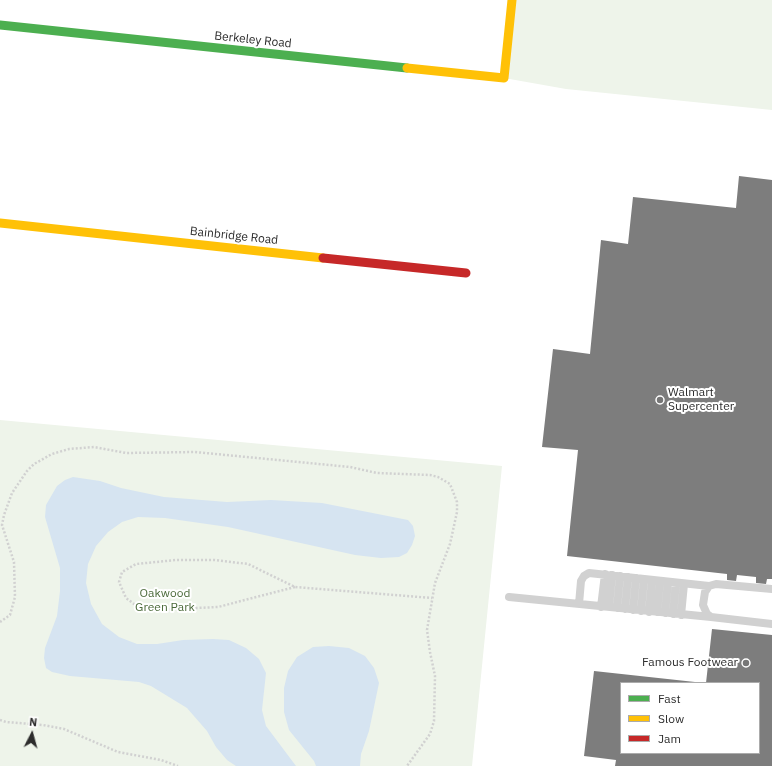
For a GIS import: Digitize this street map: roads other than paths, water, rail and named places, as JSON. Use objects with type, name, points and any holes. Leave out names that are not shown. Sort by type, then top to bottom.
[{"type":"street","name":"Berkeley Road","points":[[0,25],[504,78],[512,0]]},
{"type":"street","name":"Bainbridge Road","points":[[0,223],[466,273]]},
{"type":"lane","points":[[579,604],[581,581],[584,576],[589,573],[709,586],[726,584],[772,590]]},
{"type":"lane","points":[[641,611],[644,579]]},
{"type":"lane","points":[[641,611],[644,579]]},
{"type":"lane","points":[[641,611],[644,579]]},
{"type":"lane","points":[[641,611],[644,579]]},
{"type":"lane","points":[[641,611],[644,579]]},
{"type":"lane","points":[[641,611],[644,579]]},
{"type":"lane","points":[[709,586],[705,592],[703,605],[707,614],[712,617]]},
{"type":"lane","points":[[509,597],[772,624]]},
{"type":"water","points":[[73,477],[100,481],[121,488],[164,497],[227,502],[271,500],[322,503],[408,520],[413,526],[415,536],[412,545],[407,553],[399,557],[381,558],[355,555],[228,527],[165,518],[138,517],[122,522],[108,532],[96,546],[88,564],[86,583],[91,604],[102,624],[119,637],[137,644],[157,644],[183,640],[213,639],[229,640],[246,648],[259,659],[266,673],[262,710],[266,726],[296,766],[236,766],[227,760],[216,747],[207,731],[187,708],[151,686],[139,682],[70,676],[52,672],[46,668],[44,658],[45,648],[57,616],[60,591],[60,568],[45,517],[46,505],[57,486],[65,480]]},
{"type":"water","points":[[329,646],[349,648],[365,656],[374,668],[379,683],[369,731],[361,754],[360,766],[316,766],[314,761],[289,730],[284,712],[284,688],[288,671],[297,657],[313,647]]},
{"type":"place","name":"Walmart Supercenter","points":[[660,400]]},
{"type":"place","name":"Famous Footwear","points":[[746,663]]},
{"type":"park label","name":"Oakwood Green Park","points":[[165,601]]}]
